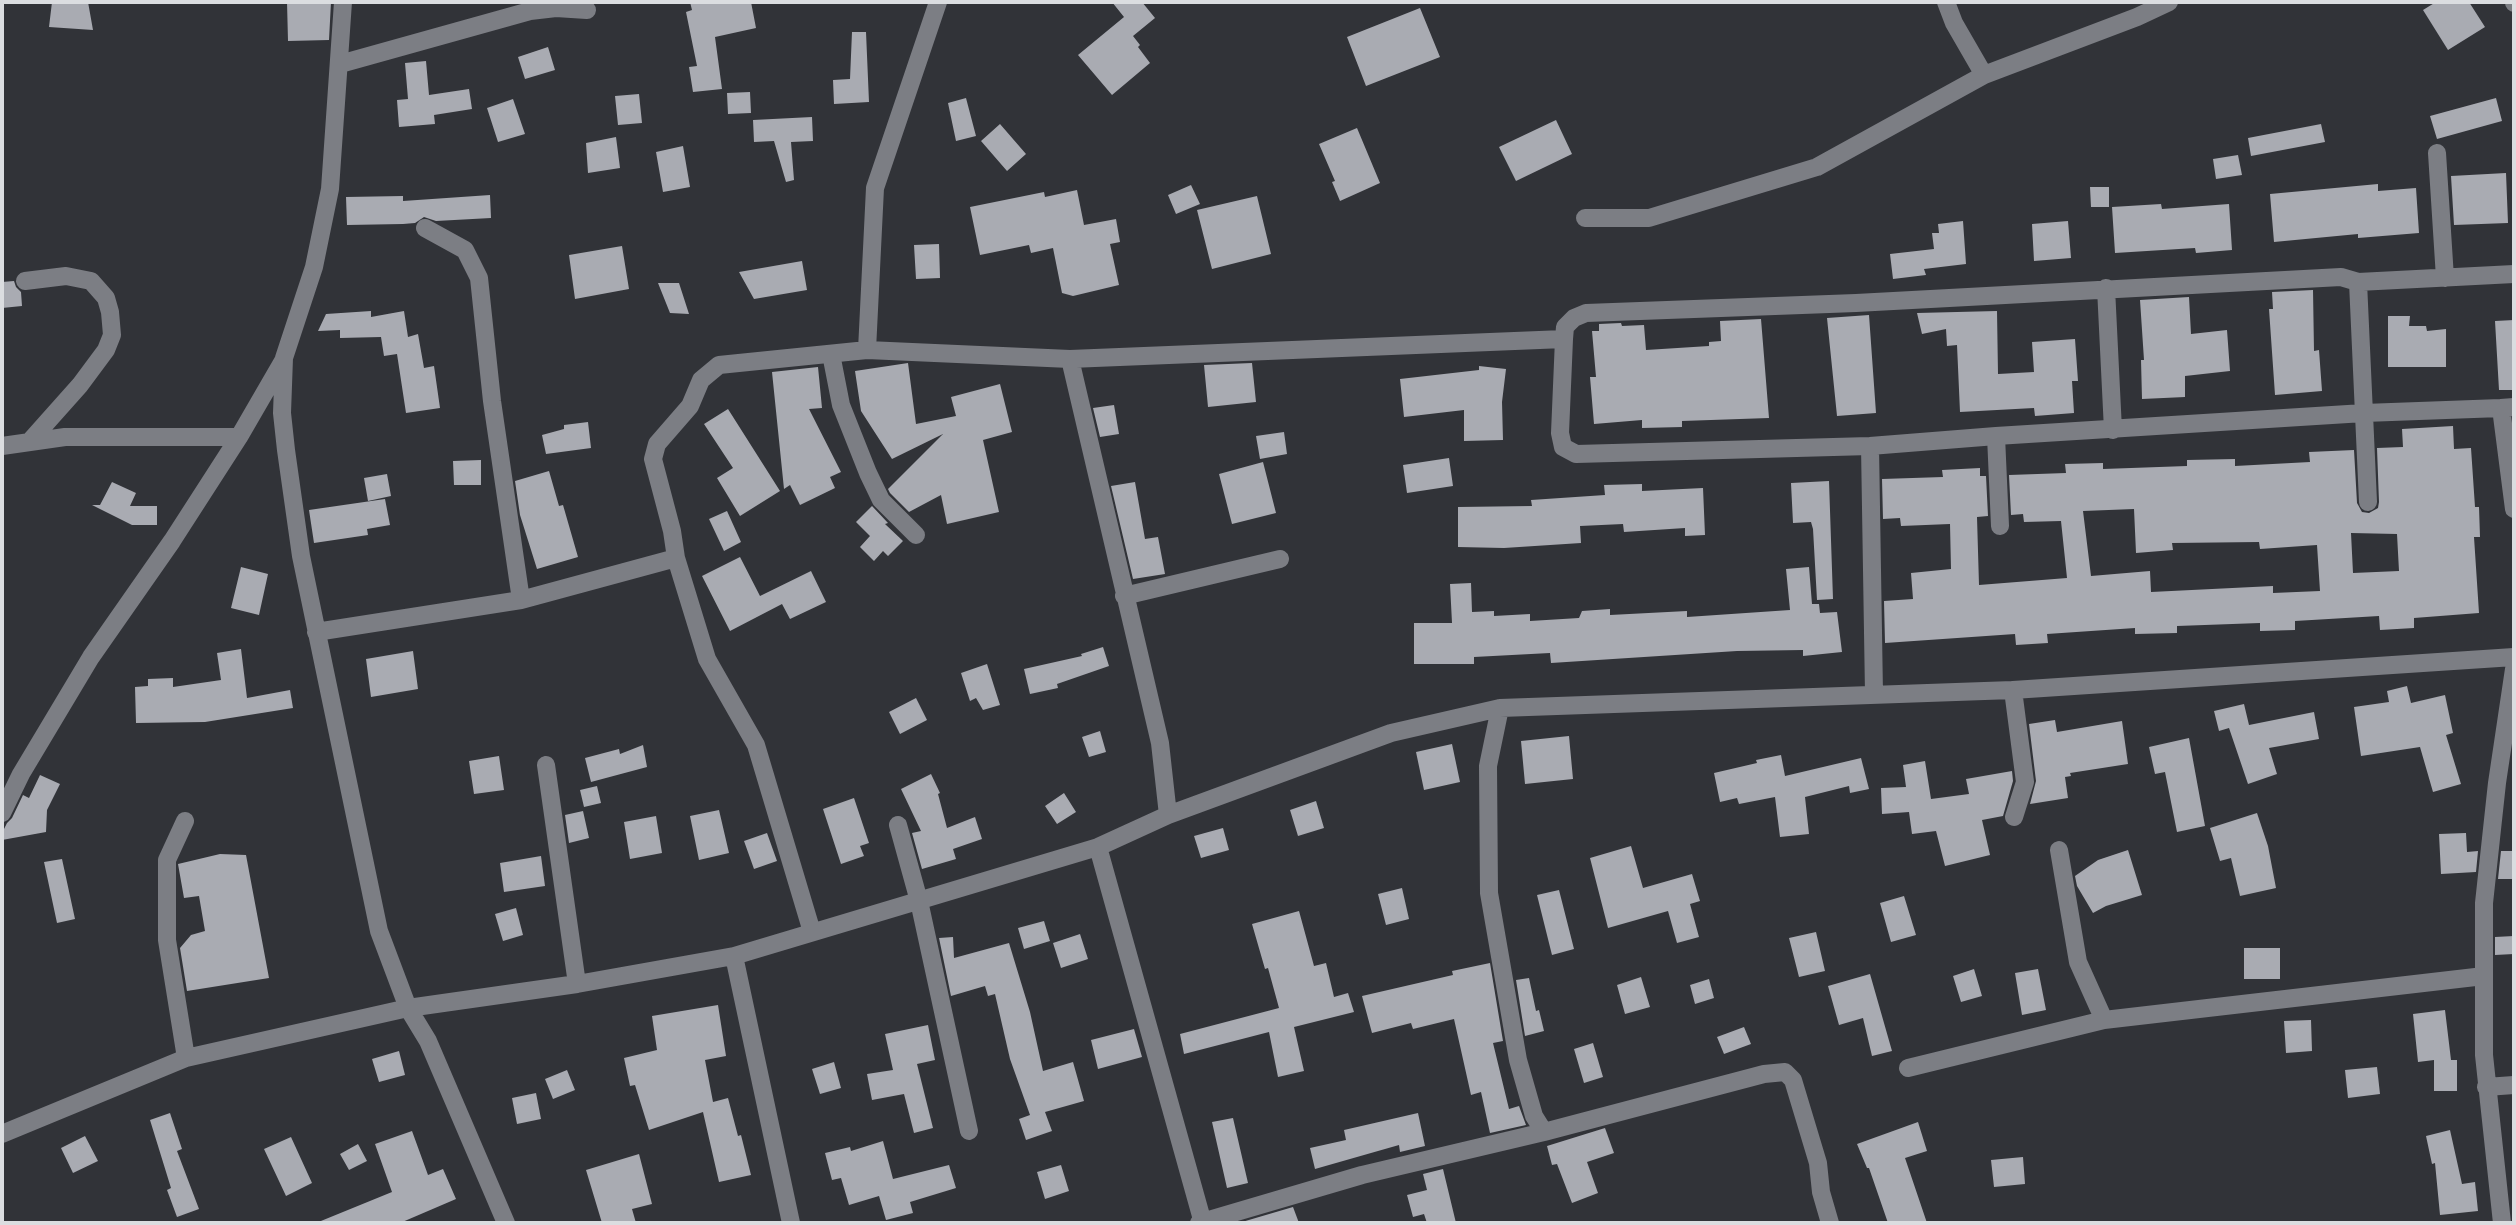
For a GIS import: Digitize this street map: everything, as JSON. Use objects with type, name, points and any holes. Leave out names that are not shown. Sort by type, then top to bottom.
[{"type":"street","points":[[2,813],[21,774],[91,657],[172,541],[239,437],[284,358],[314,267],[330,189],[343,2]]},
{"type":"street","points":[[867,350],[875,188],[937,2]]},
{"type":"street","points":[[1946,2],[1954,23],[1984,75]]},
{"type":"street","points":[[1585,218],[1648,218],[1817,167],[1984,75],[2135,9],[2169,2]]},
{"type":"street","points":[[340,64],[530,11],[556,8],[587,10]]},
{"type":"street","points":[[2437,153],[2445,278]]},
{"type":"street","points":[[425,228],[465,250],[479,278],[492,401],[521,600]]},
{"type":"street","points":[[2514,274],[2358,282],[2341,277],[1856,303],[1586,313],[1574,318],[1566,327],[1560,433],[1563,447],[1576,454],[1870,446],[2364,413],[2507,407],[2514,509]]},
{"type":"street","points":[[25,281],[66,276],[91,281],[106,298],[112,335],[106,350],[80,385],[31,440]]},
{"type":"street","points":[[2358,282],[2368,502]]},
{"type":"street","points":[[2106,288],[2113,430]]},
{"type":"street","points":[[812,932],[755,745],[707,659],[676,558],[673,531],[653,459],[657,444],[690,406],[701,380],[719,365],[867,350],[1070,359],[1564,339]]},
{"type":"street","points":[[831,354],[841,405],[868,473],[881,500],[916,534]]},
{"type":"street","points":[[284,358],[282,413],[301,556],[379,930],[408,1008],[428,1041],[506,1223]]},
{"type":"street","points":[[1070,359],[1160,743],[1168,815]]},
{"type":"street","points":[[1996,436],[2000,526]]},
{"type":"street","points":[[2,446],[65,437],[239,437]]},
{"type":"street","points":[[1870,446],[1874,694]]},
{"type":"street","points":[[316,632],[521,600],[676,558]]},
{"type":"street","points":[[1124,596],[1280,559]]},
{"type":"street","points":[[2,1134],[186,1058],[408,1008],[577,984],[734,956],[1098,847],[1168,815],[1391,733],[1500,708],[2013,690],[2514,657]]},
{"type":"street","points":[[2502,1223],[2486,1087],[2484,904],[2497,783],[2514,669]]},
{"type":"street","points":[[2013,690],[2025,782],[2014,817]]},
{"type":"street","points":[[1500,708],[1488,766],[1489,893],[1518,1060],[1534,1116],[1544,1132]]},
{"type":"street","points":[[546,765],[577,984]]},
{"type":"street","points":[[186,821],[167,860],[167,940],[186,1058]]},
{"type":"street","points":[[898,825],[919,901],[969,1131]]},
{"type":"street","points":[[1098,847],[1202,1222],[1362,1175],[1544,1132],[1764,1074],[1785,1072],[1793,1080],[1818,1163],[1821,1192],[1830,1223]]},
{"type":"street","points":[[2059,850],[2078,962],[2104,1020]]},
{"type":"street","points":[[734,956],[791,1223]]},
{"type":"street","points":[[1908,1068],[2104,1020],[2484,976]]},
{"type":"street","points":[[2486,1087],[2514,1085]]},
{"type":"building","points":[[52,2],[88,2],[93,30],[49,27]]},
{"type":"building","points":[[287,2],[331,2],[329,40],[288,41]]},
{"type":"building","points":[[690,2],[751,2],[756,28],[715,37],[722,89],[693,92],[689,67],[697,66],[686,12],[692,10]]},
{"type":"building","points":[[1112,2],[1142,2],[1155,18],[1133,36],[1150,63],[1112,95],[1078,55],[1124,17]]},
{"type":"building","points":[[2436,2],[2469,2],[2485,27],[2448,50],[2423,10]]},
{"type":"building","points":[[1420,8],[1440,57],[1366,86],[1347,37]]},
{"type":"building","points":[[852,32],[866,32],[869,102],[834,104],[833,80],[850,79]]},
{"type":"building","points":[[548,47],[555,70],[525,79],[518,57]]},
{"type":"building","points":[[426,61],[429,95],[469,89],[472,109],[434,115],[435,124],[399,127],[397,100],[408,99],[405,63]]},
{"type":"building","points":[[750,92],[751,113],[728,114],[727,93]]},
{"type":"building","points":[[639,94],[642,123],[618,125],[615,96]]},
{"type":"building","points":[[966,98],[976,136],[956,141],[948,103]]},
{"type":"building","points":[[2496,98],[2502,121],[2437,139],[2430,116]]},
{"type":"building","points":[[513,99],[525,134],[498,142],[487,108]]},
{"type":"building","points":[[812,117],[813,141],[791,142],[794,180],[786,182],[774,141],[754,142],[753,120]]},
{"type":"building","points":[[1556,120],[1572,154],[1516,181],[1499,147]]},
{"type":"building","points":[[1000,124],[1026,154],[1007,171],[981,141]]},
{"type":"building","points":[[2321,124],[2325,142],[2251,156],[2248,138]]},
{"type":"building","points":[[1357,128],[1380,183],[1340,201],[1332,182],[1335,181],[1319,144]]},
{"type":"building","points":[[616,137],[620,168],[588,173],[586,143]]},
{"type":"building","points":[[683,146],[690,187],[663,192],[656,152]]},
{"type":"building","points":[[2238,155],[2242,175],[2216,179],[2213,159]]},
{"type":"building","points":[[2506,173],[2508,223],[2454,225],[2451,176]]},
{"type":"building","points":[[2378,184],[2378,191],[2416,188],[2419,233],[2358,238],[2358,234],[2274,242],[2270,194]]},
{"type":"building","points":[[1191,185],[1200,204],[1176,214],[1168,195]]},
{"type":"building","points":[[2090,187],[2109,187],[2109,207],[2091,207]]},
{"type":"building","points":[[1077,190],[1084,225],[1116,219],[1120,242],[1110,244],[1119,285],[1073,296],[1062,293],[1053,248],[1031,253],[1029,245],[980,255],[970,207],[1044,192],[1045,197]]},
{"type":"building","points":[[490,195],[491,218],[436,221],[424,217],[415,223],[347,225],[346,197],[403,196],[403,201]]},
{"type":"building","points":[[1257,196],[1271,254],[1212,269],[1197,210]]},
{"type":"building","points":[[2161,204],[2162,209],[2229,204],[2232,250],[2196,253],[2195,248],[2115,253],[2112,207]]},
{"type":"building","points":[[1963,221],[1966,264],[1924,269],[1926,275],[1893,279],[1890,254],[1934,249],[1932,233],[1939,233],[1938,224]]},
{"type":"building","points":[[2068,221],[2071,258],[2034,261],[2032,224]]},
{"type":"building","points":[[939,244],[940,278],[916,279],[914,245]]},
{"type":"building","points":[[622,246],[629,289],[575,299],[569,255]]},
{"type":"building","points":[[802,261],[807,290],[754,299],[739,272]]},
{"type":"building","points":[[14,281],[21,292],[22,306],[2,308],[2,282]]},
{"type":"building","points":[[658,283],[679,283],[689,314],[670,313]]},
{"type":"building","points":[[2313,290],[2314,351],[2319,350],[2322,391],[2275,395],[2269,309],[2273,309],[2272,292]]},
{"type":"building","points":[[2189,297],[2191,334],[2227,330],[2230,371],[2185,376],[2185,397],[2142,399],[2141,360],[2144,360],[2140,300]]},
{"type":"building","points":[[371,311],[371,317],[404,311],[408,337],[418,334],[424,368],[434,366],[440,408],[406,413],[397,354],[384,356],[381,337],[340,338],[340,330],[318,331],[326,314]]},
{"type":"building","points":[[1997,311],[1998,374],[2034,372],[2032,342],[2075,339],[2078,381],[2072,381],[2074,413],[2035,416],[2034,408],[1960,412],[1957,345],[1947,346],[1946,329],[1922,334],[1917,313]]},
{"type":"building","points":[[1869,315],[1876,413],[1837,416],[1827,318]]},
{"type":"building","points":[[2388,316],[2410,316],[2409,326],[2426,326],[2427,331],[2446,329],[2446,367],[2388,367]]},
{"type":"building","points":[[1761,319],[1769,418],[1682,421],[1682,427],[1642,428],[1642,420],[1594,424],[1590,377],[1596,377],[1592,331],[1599,331],[1599,324],[1644,325],[1646,350],[1709,346],[1709,342],[1721,341],[1720,321]]},
{"type":"building","points":[[2514,320],[2514,390],[2499,390],[2495,321]]},
{"type":"building","points":[[908,363],[916,424],[956,416],[951,397],[1000,384],[1012,432],[983,440],[999,512],[947,524],[941,495],[909,512],[890,493],[888,489],[943,434],[892,459],[861,411],[855,371]]},
{"type":"building","points":[[1252,363],[1256,402],[1208,407],[1204,365]]},
{"type":"building","points":[[1479,366],[1506,369],[1502,402],[1503,440],[1464,441],[1464,410],[1404,417],[1400,379],[1479,370]]},
{"type":"building","points":[[818,367],[822,408],[809,409],[841,472],[830,477],[835,488],[800,505],[790,485],[784,489],[772,372]]},
{"type":"building","points":[[1114,405],[1119,434],[1100,437],[1093,408]]},
{"type":"building","points":[[728,409],[780,491],[740,516],[717,478],[733,468],[704,424]]},
{"type":"building","points":[[588,422],[591,448],[546,454],[542,435],[564,429],[564,425]]},
{"type":"building","points":[[2453,426],[2454,449],[2471,448],[2475,507],[2479,507],[2480,537],[2474,537],[2479,613],[2414,618],[2414,628],[2380,630],[2379,616],[2295,621],[2295,630],[2260,631],[2260,623],[2177,626],[2177,633],[2135,634],[2135,628],[2047,634],[2048,643],[2016,645],[2015,634],[1885,643],[1884,601],[1913,599],[1911,573],[1951,569],[1950,524],[1901,526],[1900,518],[1883,519],[1882,479],[1943,477],[1942,470],[1980,468],[1980,476],[1986,476],[1988,516],[1977,517],[1979,585],[2067,578],[2061,521],[2024,522],[2023,514],[2011,515],[2009,475],[2066,473],[2065,464],[2103,463],[2103,469],[2187,466],[2187,460],[2235,459],[2235,466],[2310,462],[2309,452],[2354,450],[2357,503],[2362,512],[2369,513],[2378,508],[2379,502],[2377,448],[2403,447],[2402,429]],"holes":[[[2134,509],[2136,553],[2173,550],[2172,543],[2259,542],[2260,549],[2317,545],[2320,591],[2273,593],[2273,586],[2151,592],[2150,571],[2091,576],[2083,511]],[[2351,533],[2397,534],[2399,571],[2353,573]]]},
{"type":"building","points":[[1284,432],[1287,454],[1260,459],[1256,436]]},
{"type":"building","points":[[1449,458],[1453,486],[1407,493],[1403,465]]},
{"type":"building","points":[[481,460],[481,485],[454,485],[453,461]]},
{"type":"building","points":[[1263,462],[1276,513],[1232,524],[1219,474]]},
{"type":"building","points":[[549,471],[559,506],[563,505],[578,557],[537,569],[520,515],[515,481]]},
{"type":"building","points":[[387,474],[391,496],[368,501],[364,478]]},
{"type":"building","points":[[1829,481],[1833,599],[1817,600],[1813,529],[1811,522],[1793,523],[1791,483]]},
{"type":"building","points":[[112,482],[136,493],[130,506],[157,506],[157,525],[132,525],[92,505],[100,505]]},
{"type":"building","points":[[1135,482],[1145,539],[1158,537],[1165,574],[1133,579],[1111,486]]},
{"type":"building","points":[[1642,484],[1642,491],[1703,488],[1705,535],[1685,536],[1685,528],[1624,532],[1623,524],[1580,526],[1581,543],[1504,548],[1458,547],[1458,507],[1532,506],[1531,500],[1605,495],[1604,485]]},
{"type":"building","points":[[385,499],[390,525],[367,529],[368,535],[314,543],[309,510]]},
{"type":"building","points":[[872,506],[888,523],[885,524],[903,541],[888,556],[883,551],[874,561],[860,547],[870,536],[856,522]]},
{"type":"building","points":[[727,511],[741,542],[724,551],[709,519]]},
{"type":"building","points":[[740,557],[760,596],[811,571],[826,602],[790,619],[782,604],[730,631],[702,576]]},
{"type":"building","points":[[241,567],[268,574],[259,615],[231,608]]},
{"type":"building","points":[[1809,567],[1812,604],[1819,604],[1820,613],[1837,612],[1842,652],[1803,656],[1803,650],[1737,651],[1551,663],[1550,653],[1474,657],[1474,664],[1414,664],[1414,623],[1452,623],[1450,584],[1471,583],[1472,612],[1494,611],[1494,616],[1530,614],[1530,621],[1579,618],[1582,611],[1610,609],[1610,615],[1687,611],[1687,617],[1790,610],[1786,569]]},
{"type":"building","points":[[1103,647],[1109,666],[1057,684],[1058,688],[1030,694],[1024,669],[1082,656],[1081,654]]},
{"type":"building","points":[[241,649],[247,698],[290,690],[293,708],[205,722],[136,723],[135,687],[148,686],[148,679],[173,678],[173,687],[221,680],[217,653]]},
{"type":"building","points":[[413,651],[418,689],[371,697],[366,659]]},
{"type":"building","points":[[987,664],[1000,705],[983,710],[976,698],[970,701],[961,673]]},
{"type":"building","points":[[2407,686],[2411,703],[2445,695],[2453,733],[2446,735],[2461,784],[2433,792],[2420,747],[2361,756],[2354,707],[2389,702],[2387,691]]},
{"type":"building","points":[[916,698],[927,720],[900,734],[889,712]]},
{"type":"building","points":[[2244,704],[2249,725],[2314,712],[2319,739],[2269,748],[2277,774],[2248,784],[2229,728],[2219,731],[2214,711]]},
{"type":"building","points":[[2055,720],[2057,732],[2122,721],[2128,764],[2070,773],[2071,776],[2065,777],[2068,798],[2030,804],[2036,781],[2029,724]]},
{"type":"building","points":[[1100,731],[1106,752],[1089,757],[1082,737]]},
{"type":"building","points":[[1569,736],[1573,779],[1525,784],[1521,741]]},
{"type":"building","points":[[2189,738],[2205,826],[2177,832],[2165,772],[2155,774],[2149,747]]},
{"type":"building","points":[[1452,744],[1460,782],[1424,790],[1416,752]]},
{"type":"building","points":[[643,745],[647,767],[591,782],[585,758],[619,749],[620,754]]},
{"type":"building","points":[[1781,755],[1785,776],[1861,758],[1869,789],[1850,793],[1849,786],[1805,797],[1809,834],[1780,837],[1775,797],[1739,804],[1737,798],[1720,802],[1714,773]]},
{"type":"building","points":[[499,756],[504,790],[474,794],[469,761]]},
{"type":"building","points":[[1925,761],[1931,799],[1969,794],[1966,779],[2012,771],[2013,781],[2003,816],[1982,820],[1990,855],[1945,866],[1936,831],[1912,834],[1909,812],[1882,814],[1881,788],[1906,787],[1903,765]]},
{"type":"building","points":[[931,774],[940,793],[938,794],[947,828],[975,817],[982,839],[953,849],[956,859],[922,869],[912,833],[921,831],[901,789]]},
{"type":"building","points":[[40,775],[60,784],[47,810],[46,832],[2,840],[2,833],[23,795],[29,798]]},
{"type":"building","points":[[597,786],[601,803],[584,807],[580,790]]},
{"type":"building","points":[[1064,793],[1076,812],[1057,824],[1045,806]]},
{"type":"building","points":[[854,798],[869,843],[860,846],[864,856],[841,864],[823,809]]},
{"type":"building","points":[[1316,801],[1324,828],[1298,836],[1290,810]]},
{"type":"building","points":[[719,810],[729,853],[699,860],[690,816]]},
{"type":"building","points":[[583,811],[589,838],[569,843],[565,815]]},
{"type":"building","points":[[2257,813],[2268,846],[2276,888],[2240,896],[2231,858],[2220,861],[2210,828]]},
{"type":"building","points":[[656,816],[662,853],[630,859],[624,822]]},
{"type":"building","points":[[1223,828],[1229,850],[1201,858],[1194,836]]},
{"type":"building","points":[[767,833],[777,861],[754,869],[744,841]]},
{"type":"building","points":[[2466,833],[2467,852],[2478,851],[2476,872],[2441,874],[2439,834]]},
{"type":"building","points":[[1631,846],[1643,888],[1692,874],[1700,901],[1690,904],[1699,937],[1677,943],[1668,911],[1608,928],[1590,858]]},
{"type":"building","points":[[2128,850],[2142,895],[2093,913],[2077,886],[2075,876],[2098,860]]},
{"type":"building","points":[[2501,851],[2514,851],[2514,879],[2498,879]]},
{"type":"building","points":[[220,854],[246,855],[269,978],[187,991],[180,948],[191,935],[205,931],[199,896],[184,898],[178,864]]},
{"type":"building","points":[[541,856],[545,886],[504,892],[500,863]]},
{"type":"building","points":[[62,859],[75,919],[57,923],[44,862]]},
{"type":"building","points":[[1402,888],[1409,919],[1386,925],[1378,894]]},
{"type":"building","points":[[1559,890],[1574,949],[1552,955],[1537,895]]},
{"type":"building","points":[[1904,896],[1916,935],[1891,942],[1880,903]]},
{"type":"building","points":[[516,908],[523,935],[503,941],[495,914]]},
{"type":"building","points":[[1299,911],[1314,966],[1326,963],[1334,997],[1348,993],[1354,1012],[1294,1027],[1304,1071],[1278,1077],[1269,1032],[1184,1054],[1180,1034],[1279,1008],[1252,924]]},
{"type":"building","points":[[1044,921],[1050,941],[1024,949],[1018,928]]},
{"type":"building","points":[[1816,932],[1825,971],[1799,977],[1789,938]]},
{"type":"building","points":[[1080,934],[1088,959],[1061,968],[1053,943]]},
{"type":"building","points":[[2514,936],[2514,954],[2495,955],[2495,937]]},
{"type":"building","points":[[953,937],[954,958],[1009,943],[1030,1012],[1043,1071],[1073,1062],[1084,1101],[1045,1112],[1052,1131],[1026,1140],[1019,1119],[1030,1115],[1010,1059],[995,994],[988,996],[985,986],[951,996],[939,938]]},
{"type":"building","points":[[2244,948],[2280,948],[2280,979],[2244,979]]},
{"type":"building","points":[[1490,963],[1503,1041],[1493,1043],[1509,1109],[1519,1106],[1526,1125],[1490,1133],[1481,1092],[1471,1095],[1454,1019],[1413,1029],[1411,1023],[1372,1033],[1362,996],[1453,975],[1452,971]]},
{"type":"building","points":[[1974,969],[1982,996],[1961,1002],[1953,976]]},
{"type":"building","points":[[2038,969],[2046,1010],[2022,1015],[2015,973]]},
{"type":"building","points":[[1870,974],[1892,1051],[1872,1056],[1863,1018],[1839,1025],[1828,986]]},
{"type":"building","points":[[1641,977],[1650,1007],[1625,1014],[1617,985]]},
{"type":"building","points":[[1529,978],[1536,1011],[1539,1010],[1544,1031],[1525,1036],[1516,980]]},
{"type":"building","points":[[1709,979],[1714,998],[1695,1004],[1690,985]]},
{"type":"building","points":[[718,1005],[726,1056],[705,1060],[713,1102],[728,1098],[751,1175],[719,1182],[703,1112],[649,1130],[635,1085],[630,1086],[624,1058],[657,1050],[652,1016]]},
{"type":"building","points":[[2445,1010],[2451,1060],[2457,1060],[2457,1091],[2434,1091],[2434,1060],[2418,1062],[2413,1014]]},
{"type":"building","points":[[2311,1020],[2312,1051],[2286,1053],[2284,1021]]},
{"type":"building","points":[[928,1025],[935,1060],[917,1064],[933,1128],[914,1133],[904,1094],[872,1100],[867,1074],[893,1070],[885,1034]]},
{"type":"building","points":[[1744,1027],[1751,1044],[1724,1054],[1717,1037]]},
{"type":"building","points":[[1134,1029],[1142,1057],[1098,1069],[1091,1040]]},
{"type":"building","points":[[1593,1043],[1603,1077],[1584,1083],[1574,1049]]},
{"type":"building","points":[[399,1051],[405,1075],[379,1082],[372,1059]]},
{"type":"building","points":[[834,1062],[841,1088],[820,1094],[812,1069]]},
{"type":"building","points":[[2377,1067],[2380,1094],[2348,1098],[2345,1070]]},
{"type":"building","points":[[567,1070],[575,1090],[553,1099],[545,1079]]},
{"type":"building","points":[[536,1093],[541,1119],[517,1124],[512,1098]]},
{"type":"building","points":[[170,1113],[182,1149],[177,1151],[199,1209],[177,1217],[167,1190],[171,1188],[150,1120]]},
{"type":"building","points":[[1418,1113],[1425,1146],[1400,1152],[1399,1145],[1315,1169],[1310,1148],[1346,1140],[1344,1130]]},
{"type":"building","points":[[1233,1118],[1248,1183],[1227,1188],[1212,1122]]},
{"type":"building","points":[[1918,1122],[1927,1151],[1905,1158],[1927,1223],[1888,1223],[1869,1168],[1857,1144]]},
{"type":"building","points":[[1605,1128],[1614,1153],[1587,1162],[1598,1193],[1572,1203],[1557,1164],[1552,1165],[1547,1146]]},
{"type":"building","points":[[2450,1130],[2462,1184],[2475,1182],[2478,1211],[2440,1215],[2435,1163],[2432,1164],[2426,1136]]},
{"type":"building","points":[[412,1131],[428,1175],[443,1169],[456,1199],[400,1223],[316,1223],[392,1192],[375,1144]]},
{"type":"building","points":[[85,1136],[98,1161],[73,1173],[61,1148]]},
{"type":"building","points":[[291,1137],[312,1183],[286,1196],[264,1149]]},
{"type":"building","points":[[883,1141],[893,1179],[949,1165],[956,1188],[910,1202],[913,1213],[886,1220],[879,1196],[849,1205],[841,1178],[832,1180],[825,1153],[850,1147],[851,1151]]},
{"type":"building","points":[[358,1144],[367,1161],[349,1170],[340,1154]]},
{"type":"building","points":[[639,1154],[652,1204],[632,1209],[636,1223],[602,1223],[586,1170]]},
{"type":"building","points":[[2023,1157],[2025,1184],[1994,1187],[1991,1160]]},
{"type":"building","points":[[1061,1165],[1069,1191],[1045,1199],[1037,1172]]},
{"type":"building","points":[[1443,1169],[1456,1223],[1427,1223],[1424,1214],[1413,1217],[1407,1195],[1427,1190],[1423,1174]]},
{"type":"building","points":[[1293,1207],[1299,1223],[1242,1223],[1242,1222]]}]
